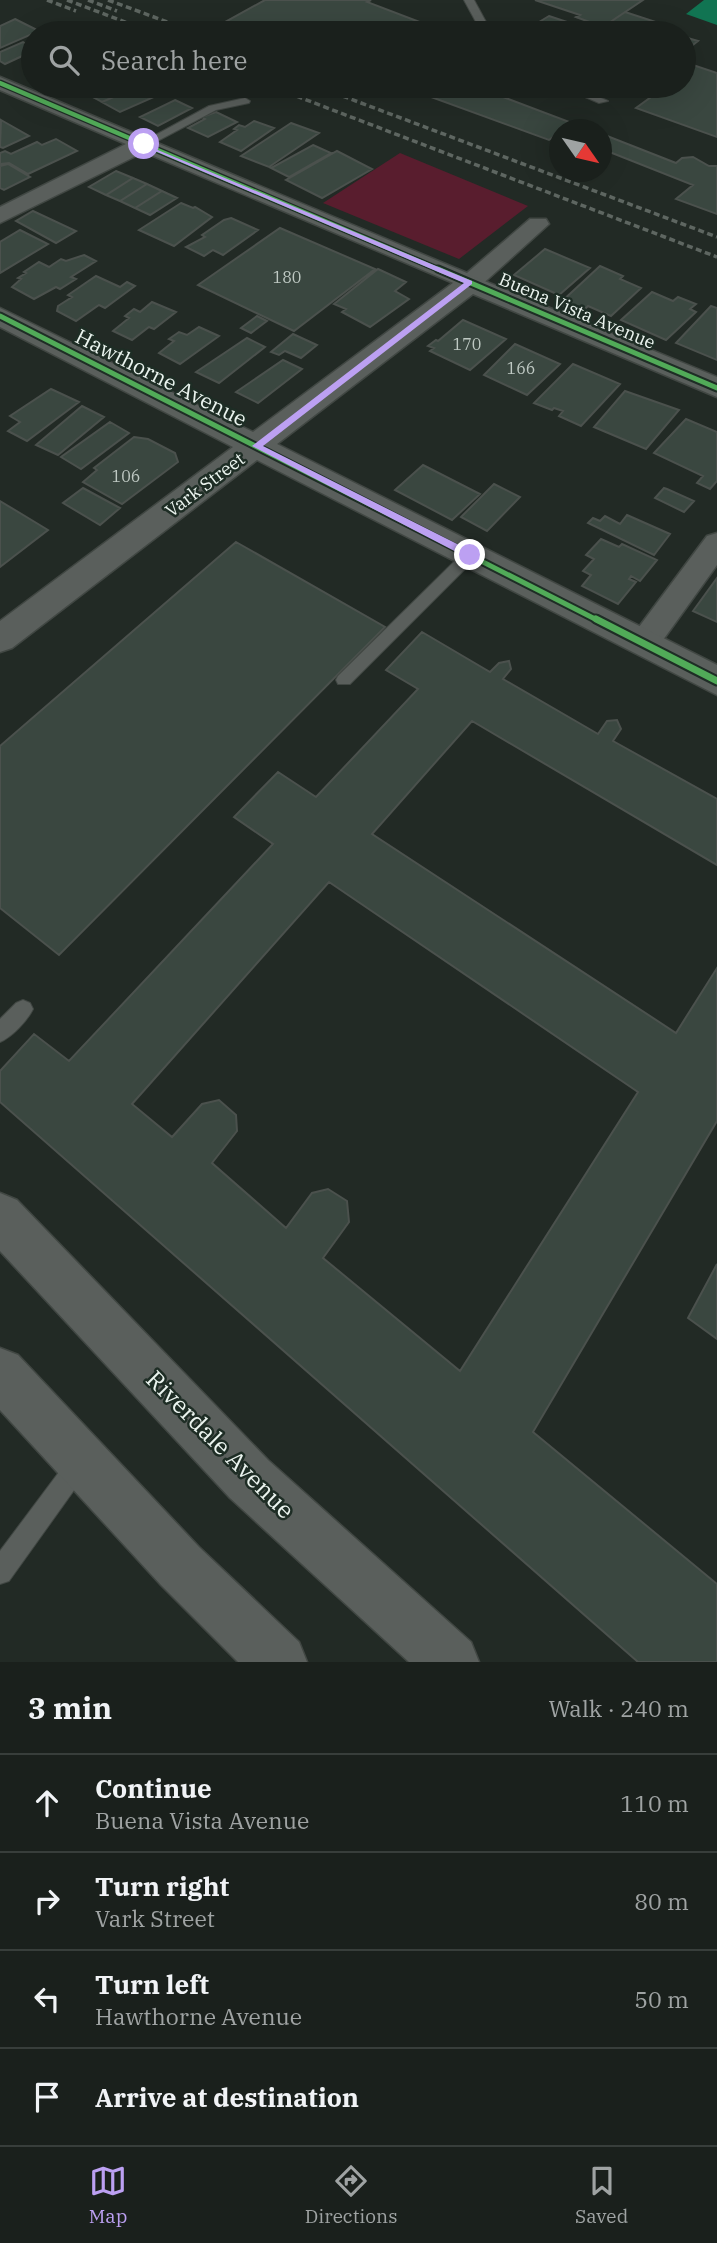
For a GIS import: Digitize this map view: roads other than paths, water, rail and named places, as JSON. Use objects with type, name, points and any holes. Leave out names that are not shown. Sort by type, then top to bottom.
[{"type":"street","name":"Buena Vista Avenue","points":[[0,83],[21,92]]},
{"type":"street","name":"Buena Vista Avenue","points":[[35,98],[717,388]]},
{"type":"street","points":[[0,216],[144,144]]},
{"type":"street","name":"Vark Street","points":[[0,639],[470,283],[538,224]]},
{"type":"street","name":"Hawthorne Avenue","points":[[0,316],[717,681]]},
{"type":"street","points":[[644,643],[717,543]]},
{"type":"street","name":"Riverdale Avenue","points":[[0,1217],[249,1479],[451,1662]]},
{"type":"street","points":[[0,1373],[180,1566],[279,1662]]},
{"type":"lane","points":[[468,0],[480,21]]},
{"type":"lane","points":[[595,98],[603,101]]},
{"type":"lane","points":[[144,144],[213,108],[245,101]]},
{"type":"lane","points":[[344,680],[470,555]]},
{"type":"lane","points":[[0,1033],[23,1009]]},
{"type":"lane","points":[[0,1572],[83,1459]]},
{"type":"railway","points":[[47,0],[76,11]]},
{"type":"railway","points":[[67,0],[122,21]]},
{"type":"railway","points":[[88,0],[117,11]]},
{"type":"railway","points":[[108,0],[165,21]]},
{"type":"railway","points":[[301,98],[717,257]]},
{"type":"railway","points":[[348,98],[717,237]]}]
